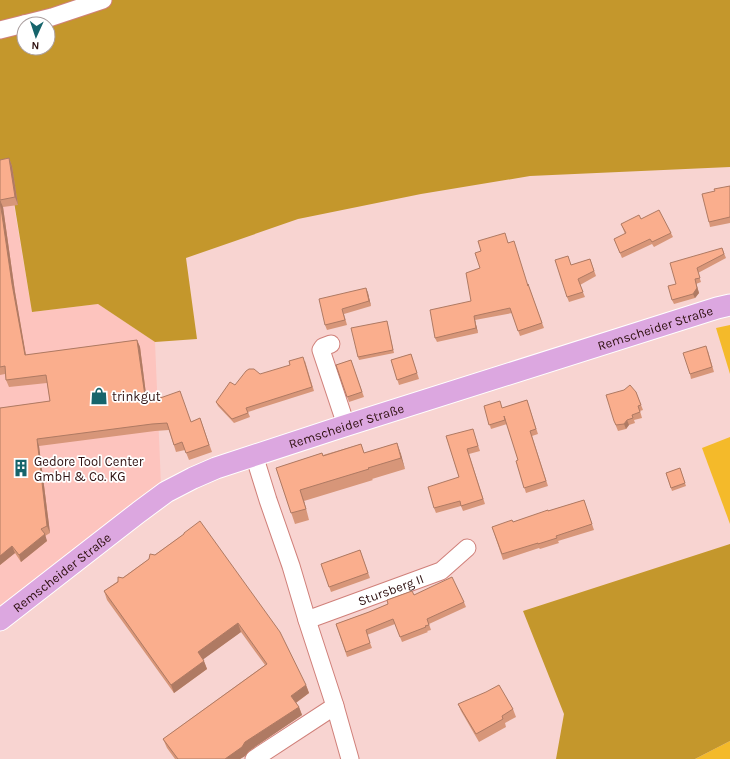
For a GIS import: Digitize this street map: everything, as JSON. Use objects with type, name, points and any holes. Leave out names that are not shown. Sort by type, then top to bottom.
[{"type":"main road","name":"Remscheider Straße","points":[[0,620],[166,492],[216,468],[346,425],[730,305]]},
{"type":"street","points":[[55,16],[103,0]]},
{"type":"street","points":[[0,30],[16,26]]},
{"type":"street","points":[[331,344],[322,347],[321,350],[346,425]]},
{"type":"street","points":[[254,455],[291,566],[350,759]]},
{"type":"street","name":"Stursberg II","points":[[307,620],[441,570],[467,548]]},
{"type":"street","points":[[254,759],[335,706]]},
{"type":"shaded area","points":[[0,0],[730,0],[730,167],[530,176],[421,194],[298,219],[186,258],[197,339],[155,342],[98,304],[32,312],[8,165],[0,166]]},
{"type":"shaded area","points":[[7,165],[32,312],[98,304],[155,342],[161,485],[0,611],[0,166]]},
{"type":"shaded area","points":[[730,325],[730,374],[716,328]]},
{"type":"shaded area","points":[[730,437],[730,524],[702,448]]},
{"type":"shaded area","points":[[730,544],[730,741],[695,759],[556,759],[564,714],[523,611]]},
{"type":"shaded area","points":[[730,741],[730,759],[695,759]]},
{"type":"building","points":[[9,158],[15,197],[0,200],[0,160]]},
{"type":"building","points":[[730,186],[730,217],[709,222],[702,194],[715,191],[714,189]]},
{"type":"building","points":[[0,201],[12,284],[25,355],[137,340],[146,403],[180,391],[191,422],[200,418],[209,445],[186,453],[182,442],[174,445],[167,423],[37,439],[47,526],[41,529],[45,534],[19,555],[12,546],[0,556],[0,408],[50,401],[46,375],[6,380],[5,366],[0,367]]},
{"type":"building","points":[[659,210],[671,233],[652,242],[650,239],[620,253],[614,239],[626,233],[621,224],[639,215],[641,219]]},
{"type":"building","points":[[505,233],[508,243],[514,241],[528,286],[528,284],[542,323],[518,331],[510,308],[474,316],[476,328],[435,338],[430,310],[471,301],[466,273],[480,268],[475,253],[481,251],[478,241]]},
{"type":"building","points":[[722,248],[724,254],[697,268],[700,278],[695,279],[697,288],[693,294],[672,300],[668,286],[676,284],[670,263]]},
{"type":"building","points":[[568,256],[571,265],[590,259],[594,271],[578,279],[583,292],[567,297],[555,260]]},
{"type":"building","points":[[366,288],[369,301],[342,309],[345,320],[325,325],[319,299]]},
{"type":"building","points":[[387,321],[393,350],[358,357],[351,328]]},
{"type":"building","points":[[706,346],[712,367],[690,374],[683,353]]},
{"type":"building","points":[[411,354],[417,373],[397,380],[391,360]]},
{"type":"building","points":[[303,357],[312,387],[246,408],[248,413],[232,419],[216,402],[230,382],[235,385],[249,369],[254,369],[260,374],[290,365],[289,361]]},
{"type":"building","points":[[351,360],[362,392],[347,397],[336,365]]},
{"type":"building","points":[[630,385],[636,392],[641,405],[638,406],[640,412],[632,415],[633,418],[627,420],[624,424],[616,425],[606,395],[624,390]]},
{"type":"building","points":[[527,400],[536,429],[530,431],[546,481],[524,488],[516,461],[518,460],[504,416],[505,420],[489,425],[484,406],[500,401],[502,408]]},
{"type":"building","points":[[473,429],[478,446],[467,449],[483,499],[461,506],[460,501],[434,508],[428,487],[459,477],[446,436]]},
{"type":"building","points":[[397,443],[401,458],[300,490],[306,509],[291,513],[276,468],[322,453],[323,456],[361,444],[364,453]]},
{"type":"building","points":[[680,468],[685,483],[671,488],[666,473]]},
{"type":"building","points":[[584,500],[592,524],[556,536],[557,538],[502,554],[492,527]]},
{"type":"building","points":[[200,521],[280,632],[306,685],[291,696],[299,707],[245,742],[242,747],[225,759],[178,759],[163,739],[267,664],[238,623],[198,652],[204,661],[171,685],[104,591],[118,582],[118,577],[123,578],[149,559],[150,554],[155,555]]},
{"type":"building","points":[[360,550],[368,573],[329,587],[321,564]]},
{"type":"building","points":[[452,577],[464,602],[427,619],[429,625],[425,626],[426,627],[400,637],[393,619],[366,630],[370,643],[346,652],[336,624],[388,604],[387,600],[412,591],[414,595]]},
{"type":"building","points":[[499,685],[513,709],[502,716],[503,719],[476,734],[458,704]]},
{"type":"place","name":"trinkgut","points":[[99,396]]},
{"type":"place","name":"Gedore Tool Center GmbH & Co. KG","points":[[21,468]]}]
